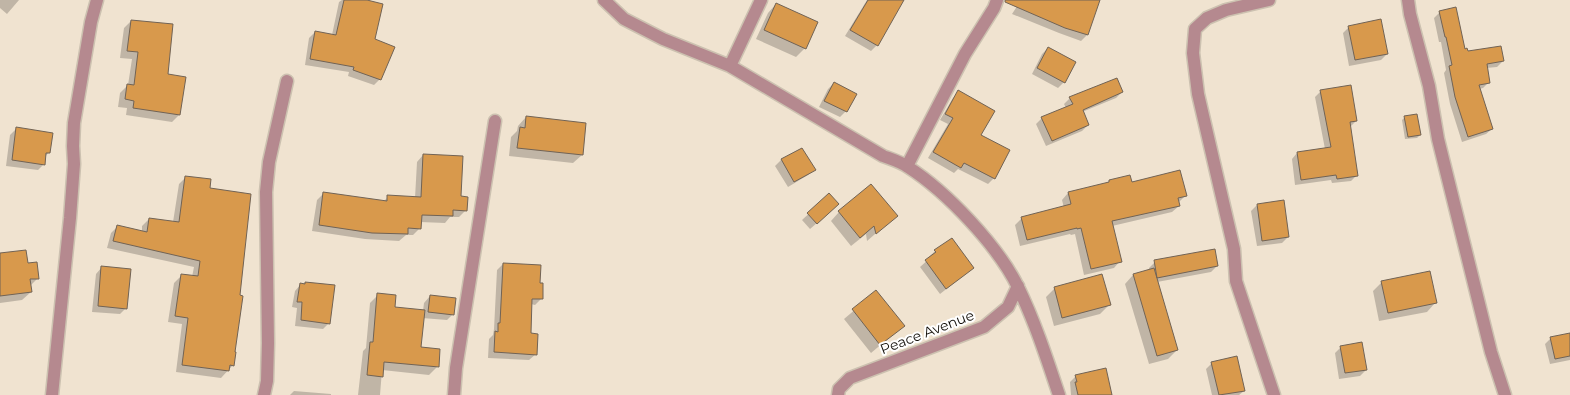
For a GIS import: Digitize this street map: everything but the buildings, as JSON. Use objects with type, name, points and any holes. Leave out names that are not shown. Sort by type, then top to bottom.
[{"type":"street","points":[[52,395],[70,218],[74,164],[74,123],[96,0]]},
{"type":"street","points":[[604,0],[624,19],[663,39],[730,66],[883,156],[907,166],[947,198],[1001,259],[1018,286],[1038,333],[1059,395]]},
{"type":"street","points":[[730,66],[761,0]]},
{"type":"street","points":[[907,166],[965,54],[997,0]]},
{"type":"street","points":[[1269,0],[1226,10],[1207,18],[1195,29],[1193,53],[1198,94],[1234,249],[1236,281],[1274,395]]},
{"type":"street","points":[[1408,0],[1429,86],[1438,140],[1491,352],[1505,395]]},
{"type":"street","points":[[264,395],[267,380],[268,343],[266,192],[269,162],[287,81]]},
{"type":"street","points":[[454,395],[456,368],[495,121]]},
{"type":"street","name":"Peace Avenue","points":[[838,395],[839,388],[850,378],[984,327],[1008,307],[1018,286]]}]
